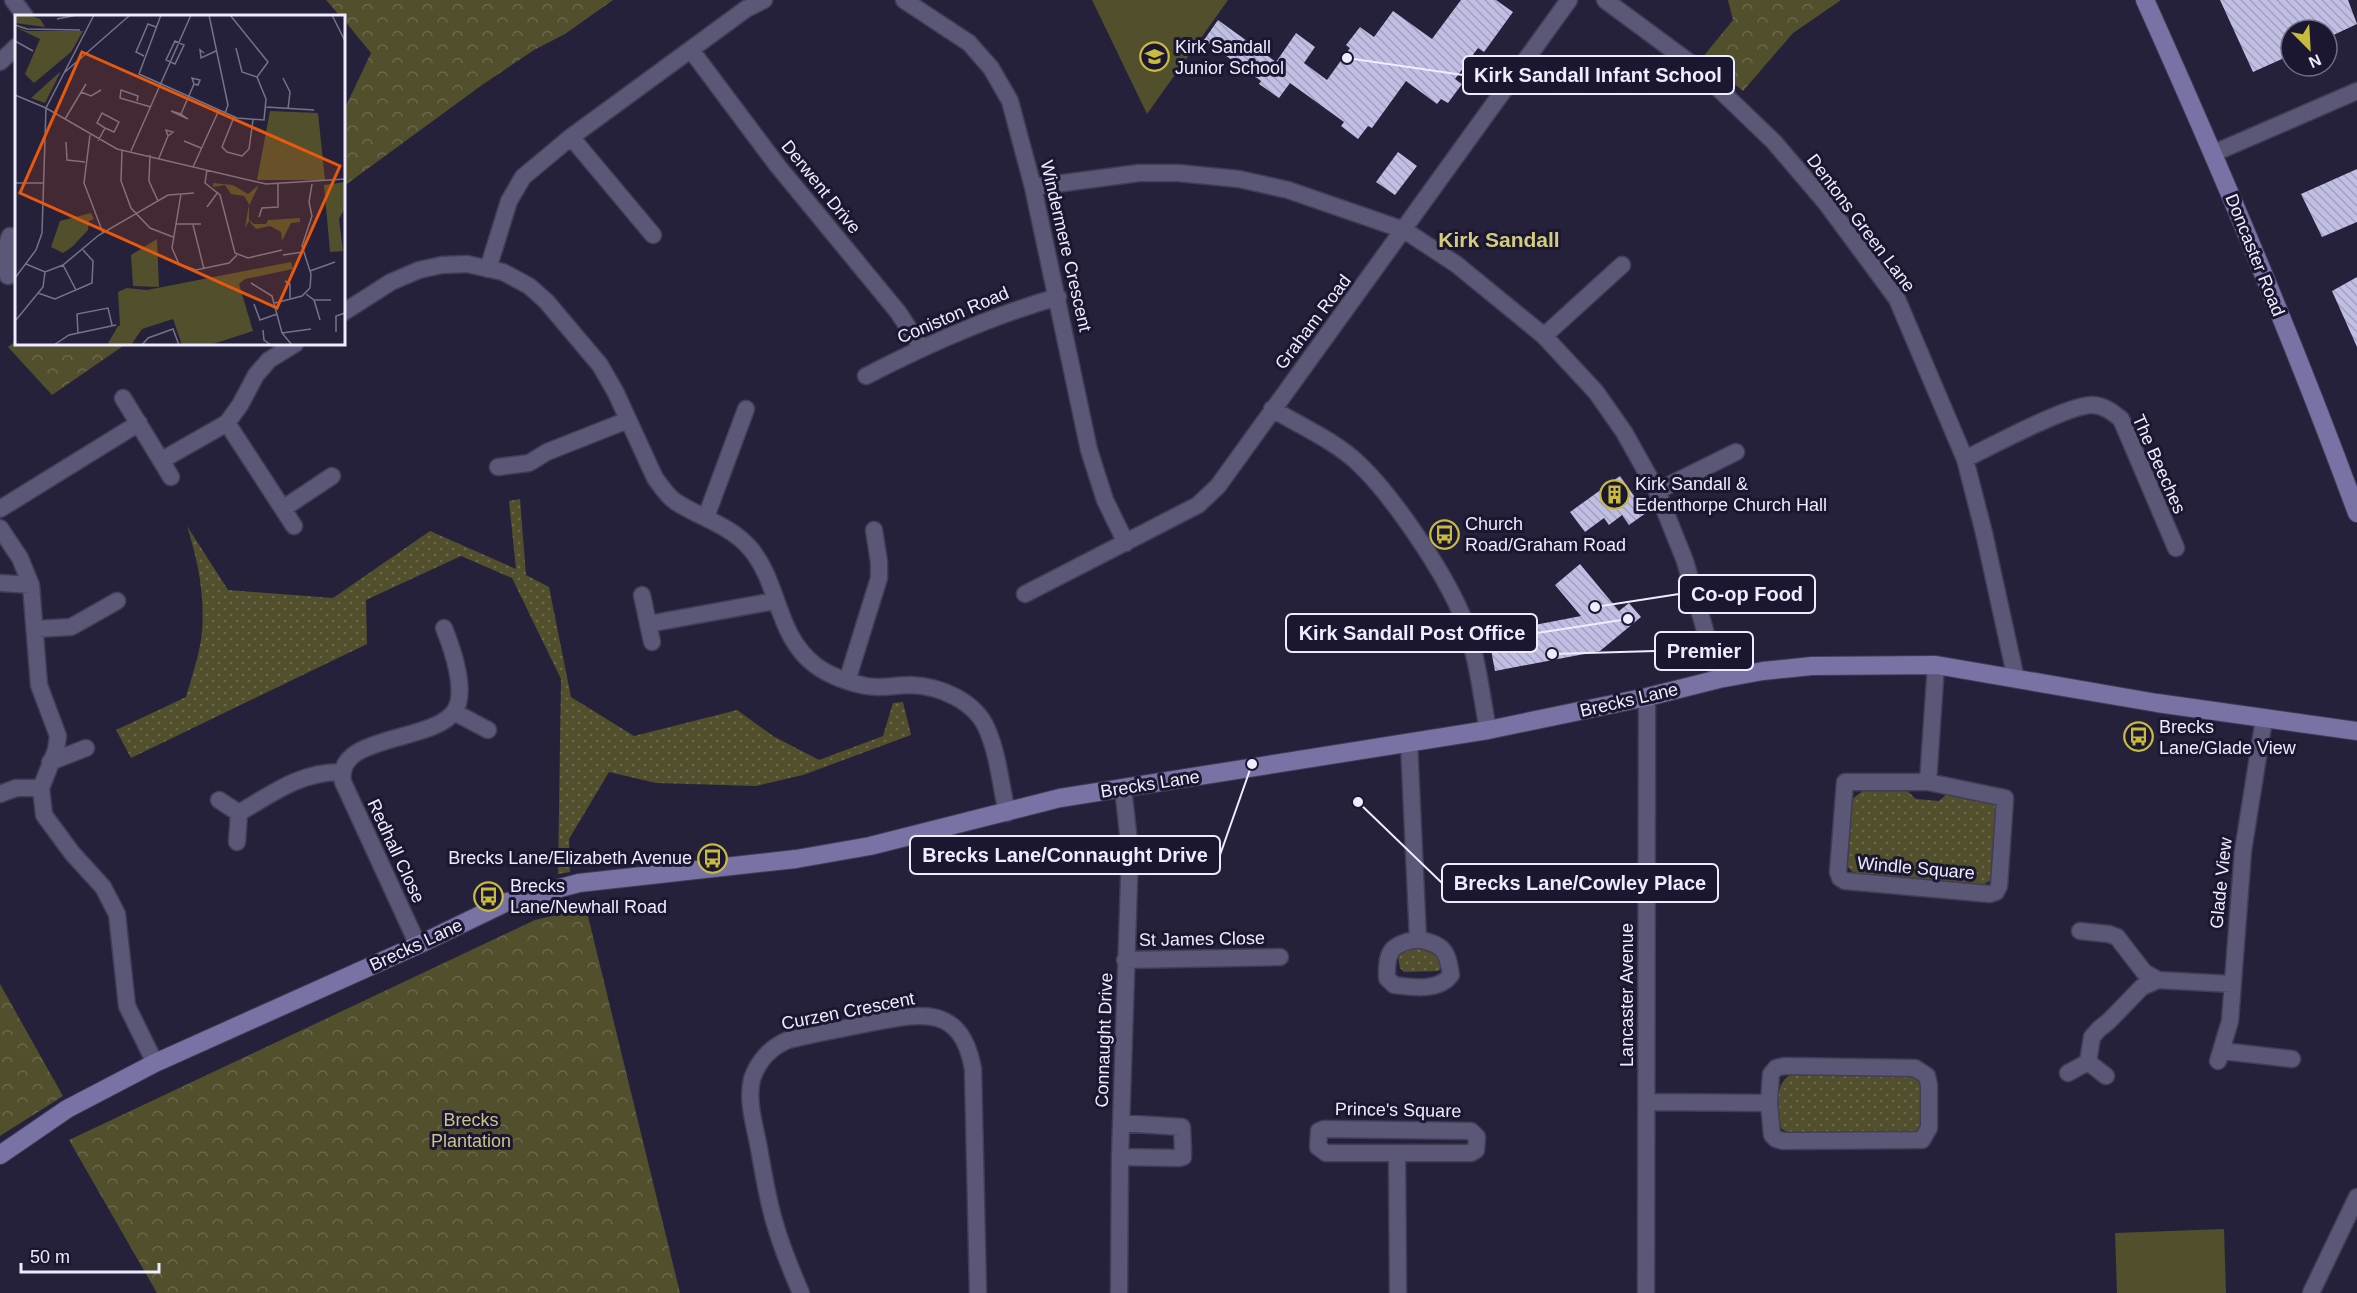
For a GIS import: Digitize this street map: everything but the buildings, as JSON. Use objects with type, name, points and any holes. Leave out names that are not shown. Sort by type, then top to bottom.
[{"type":"street","points":[[13,0],[24,15]]},
{"type":"street","points":[[488,269],[509,201],[523,177],[571,137],[746,9],[764,0]]},
{"type":"street","name":"Windermere Crescent","points":[[904,0],[969,43],[991,68],[1010,101],[1033,187],[1058,297],[1089,450],[1105,500],[1126,543]]},
{"type":"street","name":"Graham Road","points":[[1025,594],[1198,505],[1218,486],[1569,0]]},
{"type":"street","name":"Dentons Green Lane","points":[[1605,0],[1697,68],[1774,142],[1826,203],[1897,299],[1965,459],[2016,679]]},
{"type":"street","name":"Doncaster Road","points":[[2145,0],[2214,153],[2328,434],[2357,513]]},
{"type":"street","points":[[0,62],[15,48]]},
{"type":"street","name":"Derwent Drive","points":[[691,50],[777,165],[898,312],[921,347]]},
{"type":"street","points":[[2214,153],[2357,91]]},
{"type":"street","points":[[571,137],[653,235]]},
{"type":"street","points":[[1033,187],[1139,172],[1239,179],[1288,190],[1404,230],[1456,264],[1544,336],[1596,392],[1624,432],[1657,491],[1685,561],[1719,679]]},
{"type":"street","points":[[8,276],[6,255],[9,236]]},
{"type":"street","points":[[345,311],[391,282],[419,270],[442,265],[467,264],[503,272],[529,286],[546,301],[600,365],[616,393],[655,478],[664,490],[675,501],[733,532],[750,548],[761,563],[787,632],[816,666],[847,681],[867,687],[912,685],[937,689],[961,700],[975,711],[986,727],[1007,813]]},
{"type":"street","points":[[1544,336],[1623,265]]},
{"type":"street","name":"Coniston Road","points":[[866,376],[921,347],[993,317],[1058,297]]},
{"type":"street","points":[[162,460],[227,423],[262,367],[268,360],[293,345]]},
{"type":"street","points":[[123,398],[171,477]]},
{"type":"street","name":"The Beeches","points":[[1965,459],[2072,409],[2092,405],[2108,408],[2121,419],[2176,548]]},
{"type":"street","points":[[706,517],[746,409]]},
{"type":"street","points":[[1272,409],[1357,462],[1418,540],[1463,618],[1488,730]]},
{"type":"street","points":[[498,467],[529,463],[547,452],[628,420]]},
{"type":"street","points":[[0,509],[139,423]]},
{"type":"street","points":[[227,423],[294,526]]},
{"type":"street","points":[[1657,491],[1736,452]]},
{"type":"street","points":[[284,508],[332,476]]},
{"type":"street","points":[[0,528],[20,558],[31,585],[39,685],[58,736],[56,750],[41,788],[44,815],[72,853],[103,887],[117,914],[127,1006],[155,1063]]},
{"type":"street","points":[[847,681],[879,578],[874,530]]},
{"type":"street","points":[[0,583],[31,585]]},
{"type":"street","points":[[642,595],[652,642]]},
{"type":"street","points":[[35,629],[71,627],[117,601]]},
{"type":"street","points":[[648,624],[775,601]]},
{"type":"street","points":[[239,813],[295,780],[319,773],[341,772],[345,763],[357,753],[375,744],[434,728],[454,712],[459,691],[456,664],[444,628]]},
{"type":"street","name":"Brecks Lane","points":[[0,1155],[67,1109],[155,1063],[418,945],[507,902],[579,883],[796,859],[870,846],[1060,798],[1488,730],[1647,697],[1719,679],[1762,671],[1812,666],[1880,663],[1936,664],[2264,719],[2357,731]]},
{"type":"street","points":[[1928,782],[1936,664]]},
{"type":"street","name":"Lancaster Avenue","points":[[1647,697],[1647,1293]]},
{"type":"street","points":[[454,712],[488,729]]},
{"type":"street","name":"Glade View","points":[[2264,719],[2243,851],[2230,1021],[2220,1056],[2292,1059]]},
{"type":"street","points":[[1409,743],[1418,939]]},
{"type":"street","points":[[50,762],[86,748]]},
{"type":"street","name":"Redhall Close","points":[[341,772],[343,782],[418,945]]},
{"type":"street","name":"Windle Square","points":[[1845,782],[1928,782],[2004,798],[1999,886],[1996,892],[1990,894],[1845,881],[1840,878],[1839,851],[1845,782]]},
{"type":"street","points":[[0,794],[16,788],[41,788]]},
{"type":"street","name":"Connaught Drive","points":[[1119,1293],[1120,1157],[1130,850],[1123,788]]},
{"type":"street","points":[[219,800],[239,813]]},
{"type":"street","points":[[237,842],[239,813]]},
{"type":"street","points":[[2080,931],[2118,937],[2144,972],[2158,980],[2232,984]]},
{"type":"street","name":"St James Close","points":[[1125,960],[1280,957]]},
{"type":"street","points":[[2088,1062],[2092,1037],[2098,1029],[2109,1021],[2142,987],[2158,980]]},
{"type":"street","name":"Curzen Crescent","points":[[801,1293],[774,1223],[752,1114],[750,1094],[752,1079],[768,1052],[776,1045],[788,1040],[915,1014],[947,1022],[966,1042],[971,1056],[978,1293]]},
{"type":"street","points":[[2068,1072],[2088,1062]]},
{"type":"street","points":[[2088,1062],[2106,1076]]},
{"type":"street","points":[[1776,1068],[1915,1068],[1927,1076],[1929,1128],[1922,1140],[1784,1141],[1772,1135],[1769,1103],[1771,1074],[1776,1068]]},
{"type":"street","points":[[1647,1102],[1769,1103]]},
{"type":"street","points":[[1120,1157],[1183,1157],[1182,1127],[1121,1123]]},
{"type":"street","name":"Prince's Square","points":[[1324,1129],[1471,1131],[1477,1137],[1475,1152],[1471,1154],[1397,1153],[1326,1153],[1318,1147],[1319,1131],[1324,1129]]},
{"type":"street","points":[[1397,1153],[1398,1293]]},
{"type":"street","points":[[2311,1293],[2357,1197]]},
{"type":"green space","points":[[326,0],[613,0],[565,34],[534,50],[482,85],[345,185],[345,108],[371,53],[345,21],[345,15],[339,15]]},
{"type":"green space","name":"Kirk Sandall Junior School","points":[[1092,0],[1228,0],[1147,114]]},
{"type":"green space","points":[[1728,0],[1841,0],[1793,33],[1743,91],[1702,58],[1733,20]]},
{"type":"green space","points":[[15,342],[15,345],[125,345],[52,395],[8,347]]},
{"type":"green space","points":[[520,499],[526,575],[549,587],[571,697],[634,736],[737,710],[773,736],[819,760],[883,736],[893,703],[903,702],[911,735],[803,775],[756,786],[656,783],[609,772],[569,839],[570,872],[558,874],[561,679],[512,578],[461,556],[366,600],[367,644],[131,758],[116,730],[186,697],[198,656],[203,618],[201,591],[187,526],[228,590],[333,598],[430,531],[516,569],[509,501]]},
{"type":"green space","points":[[1905,789],[1916,799],[1939,801],[1948,793],[1995,801],[1998,806],[1994,879],[1980,886],[1855,875],[1847,866],[1851,800],[1864,790]]},
{"type":"green space","name":"Brecks Plantation","points":[[586,908],[680,1293],[157,1293],[69,1140],[535,920]]},
{"type":"green space","points":[[1409,948],[1436,949],[1442,968],[1438,971],[1404,972],[1400,968],[1398,957]]},
{"type":"green space","points":[[0,984],[63,1096],[0,1136]]},
{"type":"green space","points":[[1792,1074],[1911,1075],[1923,1083],[1925,1105],[1921,1125],[1911,1135],[1790,1134],[1779,1124],[1778,1096],[1782,1083]]},
{"type":"green space","points":[[2224,1229],[2226,1293],[2117,1293],[2115,1233]]},
{"type":"place","name":"Kirk Sandall Junior School","points":[[1154,57]]},
{"type":"place","name":"Kirk Sandall Infant School","points":[[1347,58]]},
{"type":"place","name":"Kirk Sandall & Edenthorpe Church Hall","points":[[1614,494]]},
{"type":"place","name":"Church Road/Graham Road","points":[[1444,534]]},
{"type":"place","name":"Co-op Food","points":[[1595,607]]},
{"type":"place","name":"Kirk Sandall Post Office","points":[[1628,619]]},
{"type":"place","name":"Premier","points":[[1552,654]]},
{"type":"place","name":"Brecks Lane/Glade View","points":[[2138,737]]},
{"type":"place","name":"Brecks Lane/Connaught Drive","points":[[1252,764]]},
{"type":"place","name":"Brecks Lane/Cowley Place","points":[[1358,802]]},
{"type":"place","name":"Brecks Lane/Elizabeth Avenue","points":[[713,858]]},
{"type":"place","name":"Brecks Lane/Newhall Road","points":[[489,896]]},
{"type":"district","name":"Kirk Sandall","points":[[1499,240]]}]
